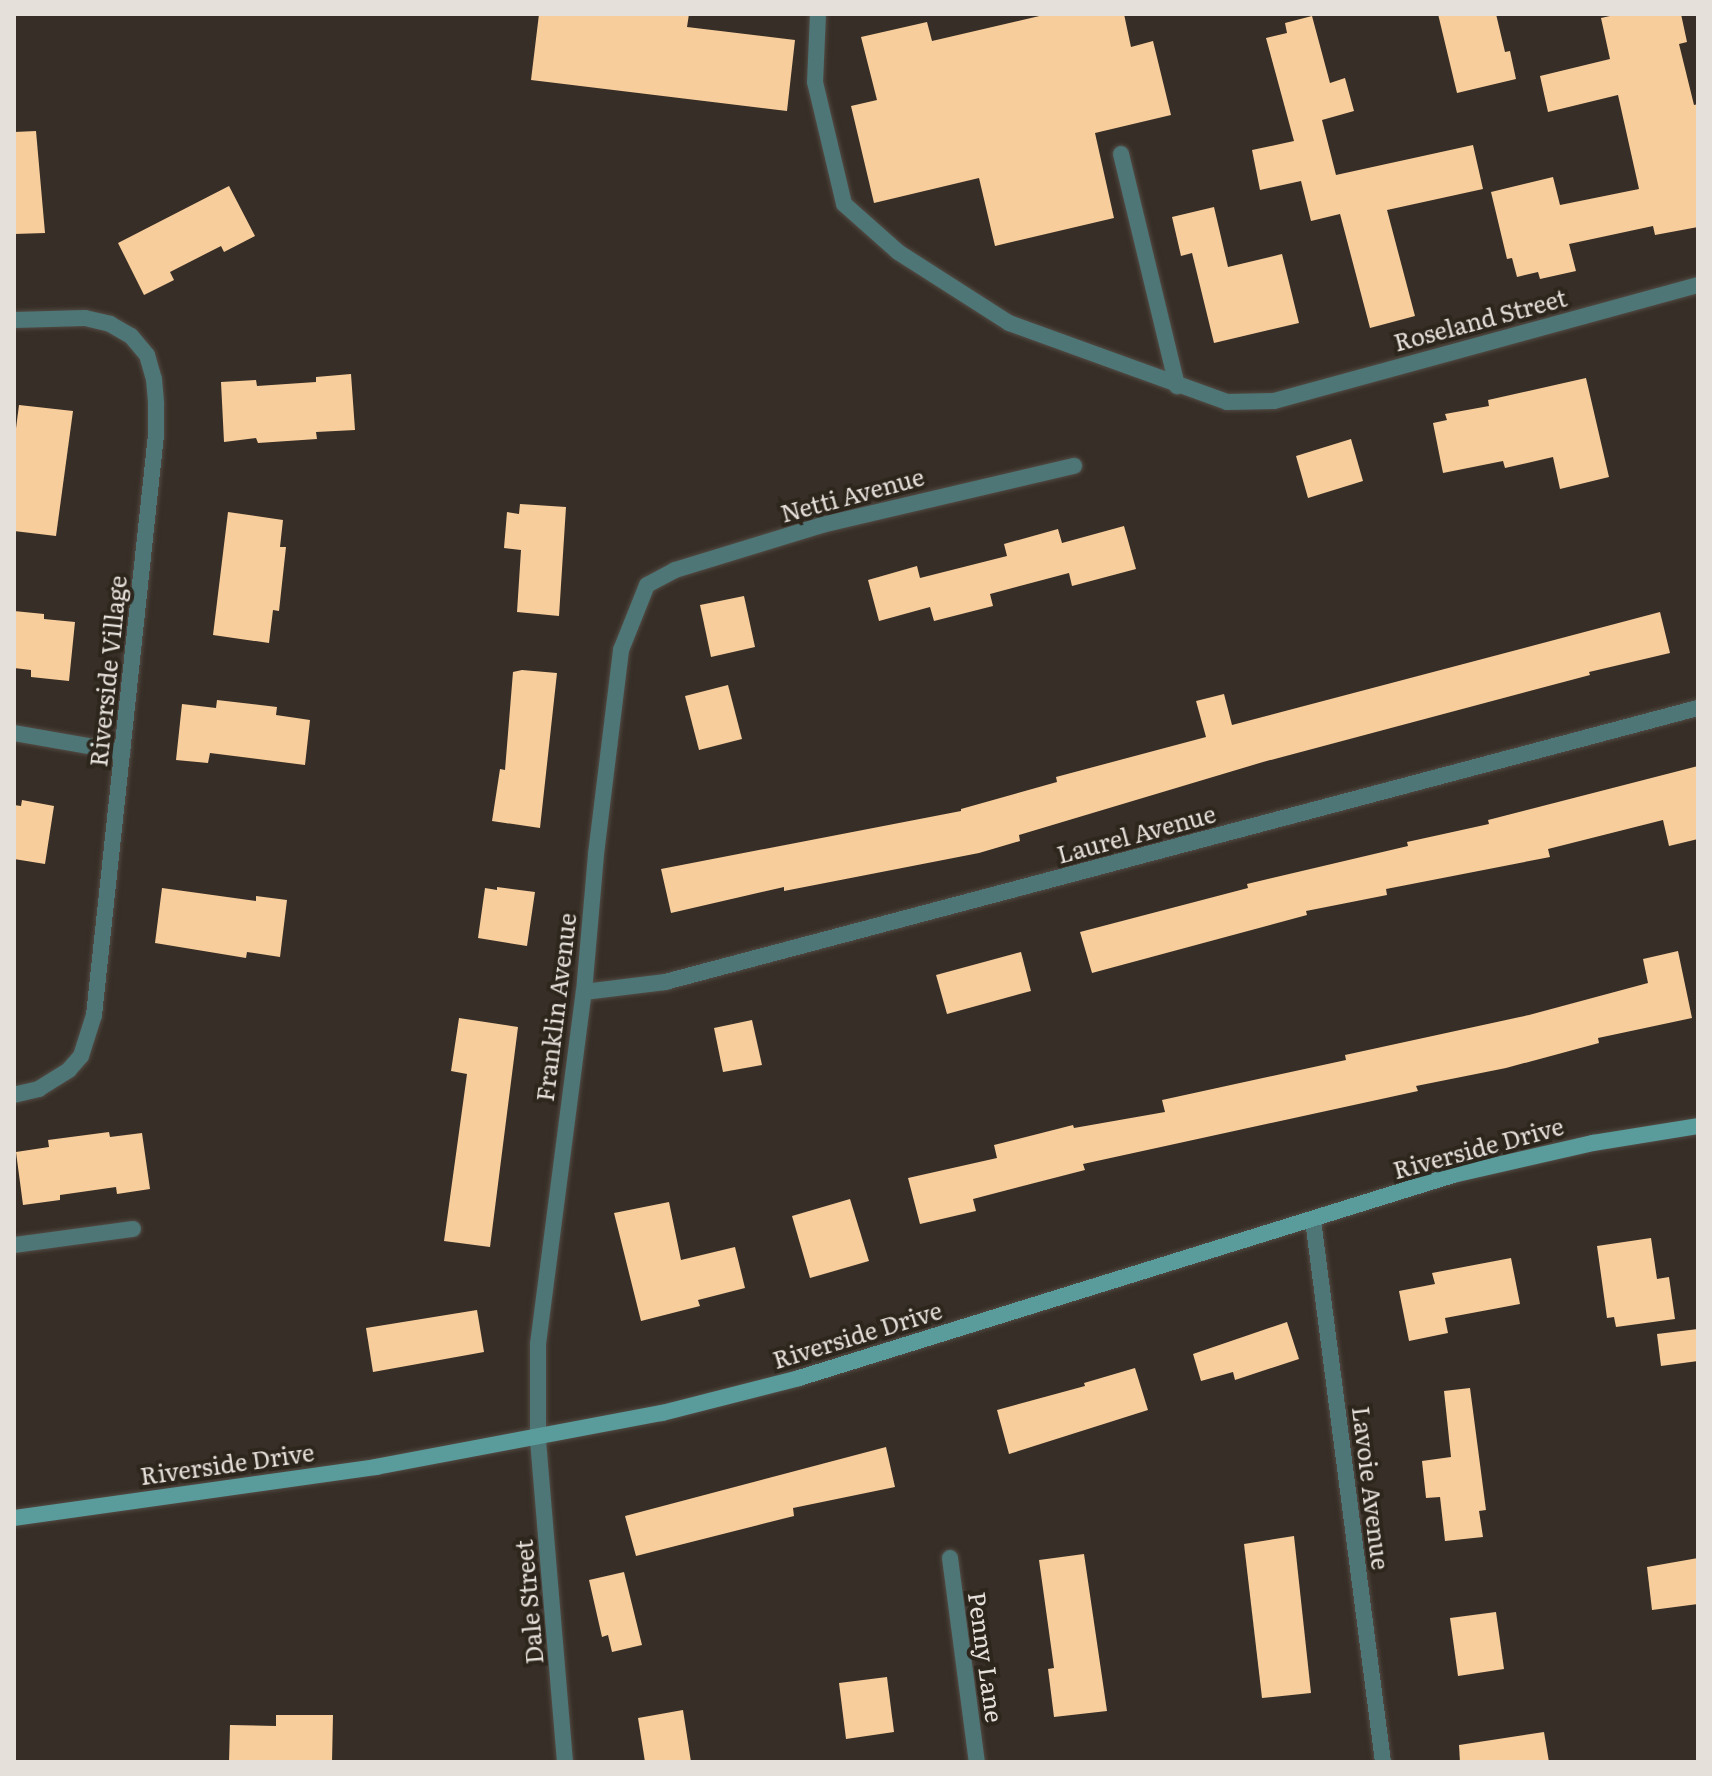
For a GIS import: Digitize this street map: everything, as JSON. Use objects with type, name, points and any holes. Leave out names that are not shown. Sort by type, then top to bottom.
[{"type":"main road","name":"Riverside Drive","points":[[14,1518],[376,1467],[538,1439],[662,1413],[799,1378],[1453,1175],[1593,1143],[1698,1126]]},
{"type":"street","name":"Roseland Street","points":[[818,14],[815,82],[844,204],[898,252],[1009,323],[1227,402],[1274,401],[1698,285]]},
{"type":"street","points":[[1121,154],[1177,386]]},
{"type":"street","name":"Riverside Village","points":[[14,320],[85,318],[110,324],[131,336],[147,355],[154,379],[156,435],[89,1037],[69,1070],[39,1089],[14,1095]]},
{"type":"street","name":"Netti Avenue","points":[[647,585],[675,570],[822,525],[1074,466]]},
{"type":"street","name":"Franklin Avenue","points":[[538,1439],[538,1344],[584,992],[596,854],[621,650],[647,585]]},
{"type":"street","name":"Laurel Avenue","points":[[584,992],[665,982],[1698,708]]},
{"type":"street","points":[[14,733],[122,752]]},
{"type":"street","name":"Lavoie Avenue","points":[[1313,1220],[1383,1762]]},
{"type":"street","points":[[14,1245],[133,1229]]},
{"type":"street","name":"Dale Street","points":[[538,1439],[565,1762]]},
{"type":"street","name":"Penny Lane","points":[[950,1558],[977,1762]]},
{"type":"building","points":[[539,14],[689,14],[687,27],[795,40],[787,111],[531,80]]},
{"type":"building","points":[[1048,14],[1124,14],[1131,47],[1153,41],[1171,115],[1095,133],[1114,218],[995,246],[979,178],[874,203],[851,106],[877,100],[861,37],[927,22],[932,41]]},
{"type":"building","points":[[1438,14],[1496,14],[1505,52],[1510,51],[1516,79],[1457,93]]},
{"type":"building","points":[[1619,14],[1681,14],[1687,42],[1679,44],[1694,105],[1698,104],[1698,227],[1655,235],[1653,226],[1569,244],[1576,271],[1540,279],[1538,272],[1517,277],[1512,258],[1507,259],[1491,192],[1553,177],[1560,205],[1639,189],[1618,95],[1548,112],[1540,76],[1610,59],[1601,18]]},
{"type":"building","points":[[1312,16],[1330,83],[1345,78],[1354,111],[1322,120],[1336,175],[1473,145],[1483,189],[1387,210],[1415,316],[1370,328],[1340,214],[1311,221],[1301,181],[1260,190],[1252,150],[1294,141],[1266,38],[1287,33],[1285,23]]},
{"type":"building","points":[[36,131],[45,233],[14,234],[14,132]]},
{"type":"building","points":[[229,186],[255,236],[224,252],[221,246],[170,272],[174,280],[144,295],[118,243]]},
{"type":"building","points":[[1214,207],[1228,267],[1282,254],[1299,323],[1214,343],[1192,253],[1181,256],[1172,217]]},
{"type":"building","points":[[351,374],[355,430],[316,432],[317,439],[258,443],[256,438],[224,442],[221,382],[256,380],[257,386],[316,382],[316,377]]},
{"type":"building","points":[[1586,378],[1609,477],[1560,489],[1553,457],[1505,468],[1503,461],[1443,473],[1433,423],[1447,420],[1445,414],[1489,406],[1488,400]]},
{"type":"building","points":[[19,405],[73,411],[56,536],[14,531],[14,444]]},
{"type":"building","points":[[1351,439],[1363,481],[1308,498],[1296,456]]},
{"type":"building","points":[[520,504],[566,507],[559,616],[517,612],[521,550],[504,548],[507,512],[519,514]]},
{"type":"building","points":[[228,512],[283,520],[280,547],[286,547],[279,611],[273,610],[269,643],[213,635]]},
{"type":"building","points":[[1124,526],[1136,569],[1072,586],[1069,573],[990,594],[993,606],[934,621],[930,607],[879,621],[868,580],[917,566],[920,578],[1007,556],[1004,544],[1058,529],[1062,543]]},
{"type":"building","points":[[744,596],[755,647],[711,657],[700,605]]},
{"type":"building","points":[[14,611],[44,614],[44,619],[75,622],[69,681],[31,677],[31,670],[14,668]]},
{"type":"building","points":[[1660,612],[1670,653],[1589,672],[1590,675],[1263,762],[1019,835],[1020,841],[979,853],[784,891],[784,887],[671,913],[661,869],[961,811],[1057,782],[1056,777],[1206,737],[1196,701],[1224,694],[1232,725]]},
{"type":"building","points":[[513,672],[557,673],[540,828],[492,821],[500,769],[505,770]]},
{"type":"building","points":[[728,685],[742,739],[699,750],[685,696]]},
{"type":"building","points":[[217,700],[277,707],[276,715],[310,720],[305,765],[210,753],[208,763],[176,760],[182,704],[216,708]]},
{"type":"building","points":[[1698,766],[1698,839],[1669,846],[1663,820],[1548,849],[1550,857],[1386,889],[1387,895],[1306,911],[1307,915],[1092,973],[1080,932],[1248,888],[1247,884],[1408,846],[1407,842],[1489,824],[1488,820]]},
{"type":"building","points":[[22,800],[54,806],[45,864],[14,859],[14,805],[21,806]]},
{"type":"building","points":[[497,887],[535,892],[527,946],[478,938],[485,888],[497,890]]},
{"type":"building","points":[[162,888],[256,901],[256,896],[287,900],[280,957],[247,952],[246,958],[155,943]]},
{"type":"building","points":[[1678,951],[1692,1018],[1598,1038],[1599,1043],[1506,1068],[1416,1086],[1418,1091],[1083,1164],[1085,1170],[973,1199],[976,1211],[920,1224],[908,1178],[997,1158],[994,1145],[1073,1125],[1074,1128],[1165,1112],[1162,1100],[1346,1060],[1345,1055],[1529,1015],[1648,983],[1643,959]]},
{"type":"building","points":[[1021,952],[1031,991],[947,1014],[936,975]]},
{"type":"building","points":[[459,1018],[518,1027],[490,1247],[444,1241],[467,1074],[451,1071]]},
{"type":"building","points":[[752,1020],[762,1065],[723,1072],[714,1028]]},
{"type":"building","points":[[109,1132],[110,1137],[142,1133],[150,1189],[117,1194],[116,1187],[60,1195],[60,1200],[23,1205],[16,1152],[49,1147],[48,1140]]},
{"type":"building","points":[[850,1199],[869,1261],[810,1278],[792,1216]]},
{"type":"building","points":[[669,1202],[681,1260],[735,1247],[745,1288],[698,1300],[700,1306],[641,1321],[614,1213]]},
{"type":"building","points":[[1651,1238],[1657,1279],[1669,1277],[1675,1319],[1616,1327],[1614,1317],[1607,1318],[1597,1246]]},
{"type":"building","points":[[1511,1258],[1520,1304],[1445,1318],[1448,1333],[1409,1341],[1399,1291],[1435,1284],[1432,1273]]},
{"type":"building","points":[[477,1310],[484,1352],[373,1372],[366,1328]]},
{"type":"building","points":[[1287,1322],[1299,1359],[1235,1380],[1233,1372],[1201,1381],[1193,1354]]},
{"type":"building","points":[[1698,1329],[1698,1361],[1661,1366],[1657,1334]]},
{"type":"building","points":[[1135,1368],[1148,1410],[1009,1454],[997,1410],[1085,1386],[1084,1383]]},
{"type":"building","points":[[1470,1388],[1486,1510],[1479,1511],[1483,1537],[1445,1541],[1440,1497],[1426,1498],[1422,1461],[1451,1457],[1444,1391]]},
{"type":"building","points":[[886,1447],[895,1487],[793,1508],[794,1516],[636,1556],[625,1516]]},
{"type":"building","points":[[1294,1536],[1311,1693],[1262,1698],[1244,1544]]},
{"type":"building","points":[[1084,1554],[1107,1711],[1054,1717],[1048,1669],[1054,1668],[1039,1560]]},
{"type":"building","points":[[1698,1558],[1698,1604],[1652,1610],[1647,1567]]},
{"type":"building","points":[[624,1572],[642,1645],[612,1652],[608,1635],[602,1637],[589,1580]]},
{"type":"building","points":[[1496,1612],[1504,1669],[1458,1676],[1450,1618]]},
{"type":"building","points":[[887,1677],[894,1732],[846,1739],[839,1683]]},
{"type":"building","points":[[683,1710],[691,1762],[645,1762],[638,1718]]},
{"type":"building","points":[[276,1715],[333,1715],[332,1762],[229,1762],[230,1725],[276,1726]]},
{"type":"building","points":[[1544,1732],[1549,1762],[1460,1762],[1459,1745]]}]
